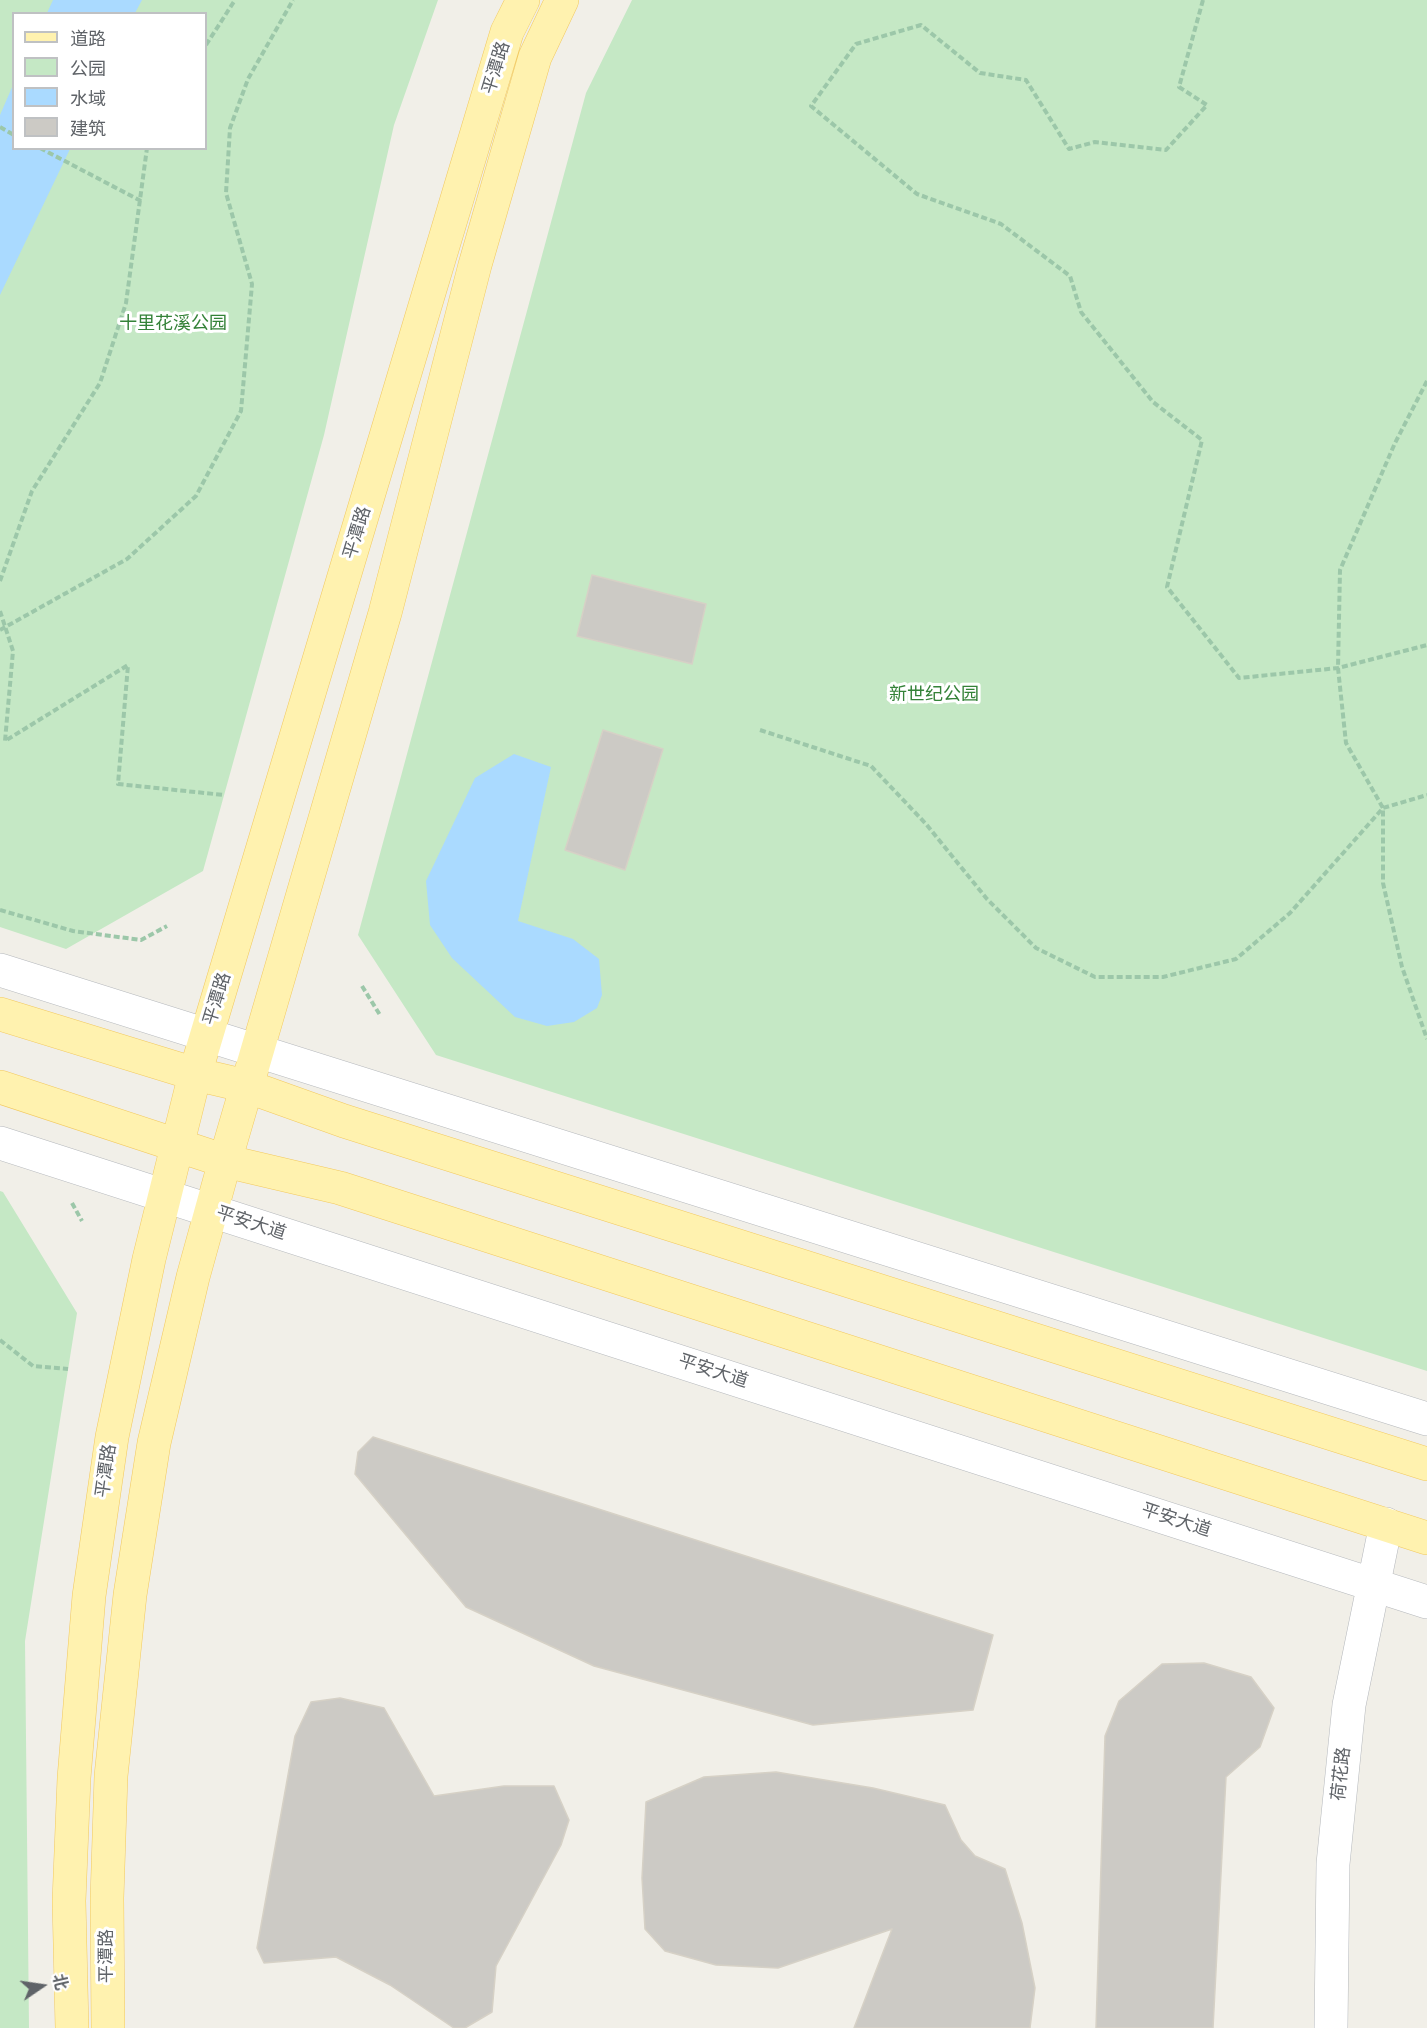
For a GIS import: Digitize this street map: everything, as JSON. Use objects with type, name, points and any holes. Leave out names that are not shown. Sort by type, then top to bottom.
[{"type":"main road","name":"平潭路","points":[[72,2028],[69,1901],[73,1789],[88,1596],[112,1437],[175,1145],[504,44],[522,0]]},
{"type":"main road","name":"平潭路","points":[[108,2028],[107,1898],[111,1776],[130,1595],[154,1443],[211,1211],[385,613],[475,265],[535,57],[562,0]]},
{"type":"main road","points":[[0,1014],[195,1074],[246,1086],[344,1121],[1427,1464]]},
{"type":"main road","points":[[0,1087],[225,1161],[340,1188],[1427,1538]]},
{"type":"street","points":[[0,970],[1427,1419]]},
{"type":"street","name":"平安大道","points":[[0,1143],[1427,1602]]},
{"type":"street","name":"荷花路","points":[[1331,2028],[1334,1853],[1349,1706],[1386,1524]]},
{"type":"path","points":[[207,43],[235,0]]},
{"type":"path","points":[[0,630],[127,559],[196,495],[241,411],[252,284],[226,193],[230,128],[248,79],[293,0]]},
{"type":"path","points":[[1203,0],[1179,87],[1207,105],[1166,150],[1095,142],[1069,149],[1026,80],[980,73],[921,25],[856,44],[812,106],[917,194],[1001,224],[1070,276],[1081,312],[1088,321],[1154,402],[1202,440],[1167,588],[1239,678],[1338,668],[1427,645]]},
{"type":"path","points":[[44,150],[141,201]]},
{"type":"path","points":[[0,581],[32,491],[100,383],[126,303],[147,150]]},
{"type":"path","points":[[1427,381],[1395,443],[1340,570],[1338,668],[1346,742],[1383,808],[1383,883],[1402,967],[1427,1040]]},
{"type":"path","points":[[0,610],[13,651],[5,741],[128,665],[118,784],[224,795]]},
{"type":"path","points":[[760,730],[871,766],[926,824],[987,899],[1036,948],[1095,977],[1163,977],[1236,959],[1290,913],[1383,808],[1427,795]]},
{"type":"path","points":[[0,910],[73,931],[141,940],[167,926]]},
{"type":"path","points":[[362,987],[380,1015]]},
{"type":"path","points":[[72,1201],[82,1221]]},
{"type":"path","points":[[0,1340],[33,1365],[68,1370]]},
{"type":"green space","name":"十里花溪公园","points":[[0,0],[438,0],[394,125],[324,435],[203,871],[66,949],[0,927]]},
{"type":"green space","name":"新世纪公园","points":[[632,0],[1427,0],[1427,1371],[436,1055],[358,935],[586,93]]},
{"type":"green space","points":[[0,1191],[3,1192],[77,1313],[25,1641],[29,2028],[0,2028]]},
{"type":"water","points":[[53,0],[142,0],[136,12],[47,12]]},
{"type":"water","points":[[12,87],[12,150],[70,150],[0,295],[0,115]]},
{"type":"water","points":[[514,754],[551,767],[518,921],[573,939],[599,959],[602,995],[597,1008],[574,1022],[547,1026],[515,1017],[452,958],[430,925],[426,881],[475,778]]},
{"type":"building","points":[[592,575],[706,604],[692,664],[577,636]]},
{"type":"building","points":[[603,730],[663,749],[625,870],[565,850]]},
{"type":"building","points":[[373,1437],[993,1635],[973,1710],[813,1725],[594,1666],[466,1607],[355,1474],[358,1452]]},
{"type":"building","points":[[1204,1663],[1251,1677],[1274,1708],[1260,1747],[1226,1777],[1213,2028],[1096,2028],[1105,1736],[1119,1701],[1162,1664]]},
{"type":"building","points":[[340,1698],[384,1708],[434,1796],[504,1786],[554,1786],[569,1820],[561,1845],[496,1966],[492,2012],[465,2028],[454,2028],[390,1985],[336,1957],[264,1963],[257,1948],[295,1736],[311,1702]]},
{"type":"building","points":[[776,1772],[873,1788],[945,1805],[961,1840],[975,1856],[1005,1869],[1022,1923],[1035,1988],[1030,2028],[854,2028],[892,1929],[778,1968],[716,1965],[665,1951],[645,1929],[642,1878],[646,1802],[704,1777]]}]
